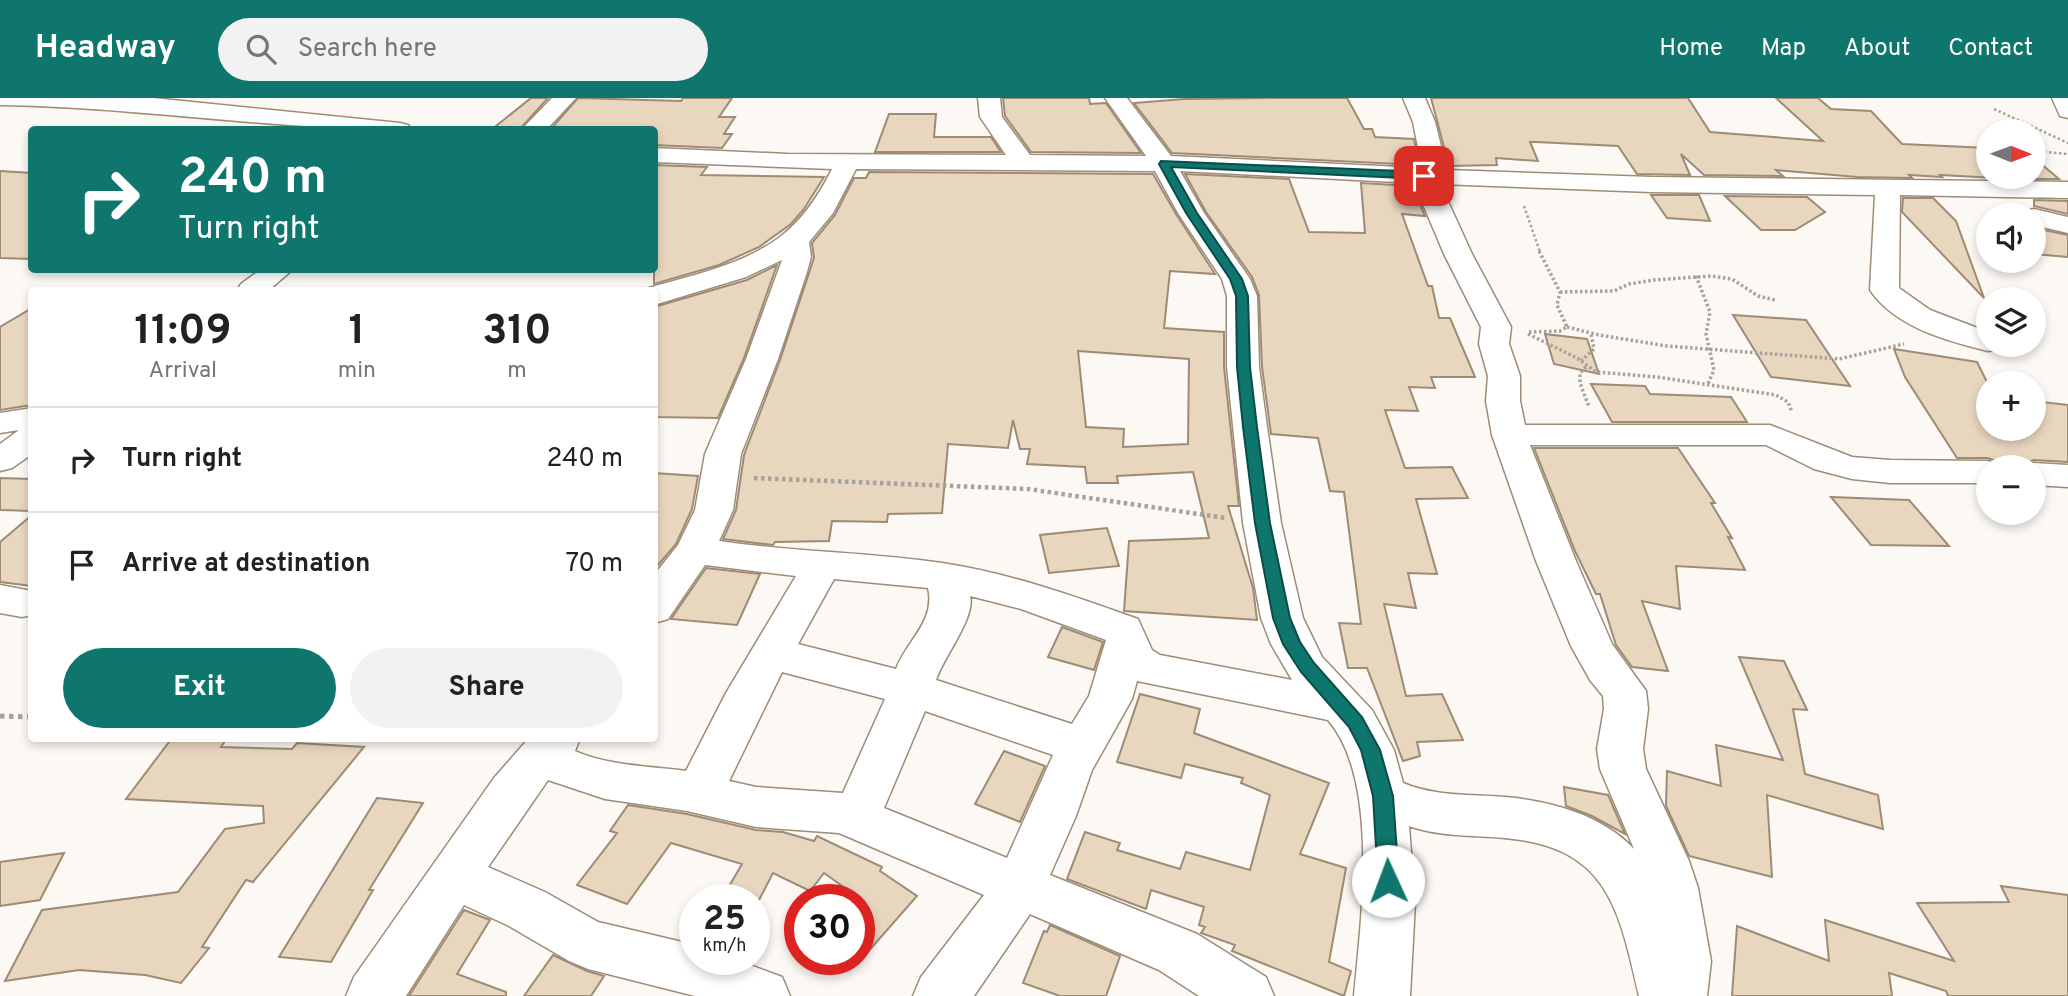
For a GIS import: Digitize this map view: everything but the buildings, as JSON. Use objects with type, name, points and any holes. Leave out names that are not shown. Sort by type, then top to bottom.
[{"type":"street","points":[[0,98],[135,103],[361,126]]},
{"type":"street","points":[[0,105],[13,98]]},
{"type":"street","points":[[224,112],[248,98]]},
{"type":"street","points":[[537,126],[565,98]]},
{"type":"street","points":[[989,98],[991,117],[1023,162]]},
{"type":"street","points":[[1116,98],[1164,164],[1191,213],[1236,279],[1242,296],[1243,367],[1262,523],[1282,618],[1292,644],[1307,668],[1356,722],[1371,750],[1383,796],[1389,903],[1382,996]]},
{"type":"street","points":[[1414,98],[1424,122],[1430,176],[1458,254],[1496,327],[1494,344],[1504,376],[1502,391],[1509,435],[1574,608],[1605,669],[1624,691],[1626,709],[1620,749],[1623,769],[1664,861],[1672,888],[1684,961],[1679,996]]},
{"type":"street","points":[[2063,98],[2068,111]]},
{"type":"street","points":[[658,155],[847,162],[1164,164],[1513,180],[2068,190]]},
{"type":"street","points":[[658,295],[777,253],[795,240],[819,214],[847,162]]},
{"type":"street","points":[[1888,188],[1889,215],[1882,286],[1898,304],[1934,324],[1976,338]]},
{"type":"street","points":[[1922,188],[1981,203]]},
{"type":"street","points":[[2046,219],[2068,225]]},
{"type":"street","points":[[658,602],[695,550],[714,510],[719,476],[732,427],[762,359],[793,272],[797,257],[795,240]]},
{"type":"street","points":[[255,287],[274,273]]},
{"type":"street","points":[[0,423],[28,419]]},
{"type":"street","points":[[1509,435],[1770,435],[1834,463],[1874,469],[1976,472]]},
{"type":"street","points":[[0,460],[28,441]]},
{"type":"street","points":[[2046,475],[2068,477]]},
{"type":"street","points":[[695,550],[728,556],[945,578],[996,587],[1123,630],[1135,660],[1149,668],[1342,706]]},
{"type":"street","points":[[699,794],[712,763],[771,653],[823,564]]},
{"type":"street","points":[[855,818],[898,725],[910,688],[952,603],[945,578]]},
{"type":"street","points":[[941,996],[991,930],[1019,887],[1052,816],[1070,767],[1110,699],[1128,641]]},
{"type":"street","points":[[771,653],[910,688],[1022,723],[1082,747]]},
{"type":"street","points":[[374,996],[511,792],[550,747],[576,772],[605,780],[699,794],[756,807],[828,811],[855,818],[1178,952],[1246,996]]},
{"type":"street","points":[[1383,796],[1416,810],[1437,814],[1512,818],[1551,826],[1583,837],[1606,853],[1631,881],[1648,922],[1667,996]]},
{"type":"street","points":[[454,876],[527,909],[588,944],[692,969],[762,996]]},
{"type":"path","points":[[1994,109],[2068,143]]},
{"type":"path","points":[[2046,152],[2068,154]]},
{"type":"path","points":[[1513,180],[1537,237],[1542,258],[1560,292],[1558,305],[1567,327]]},
{"type":"path","points":[[1560,292],[1618,291],[1629,284],[1696,276],[1732,279],[1758,296],[1774,300]]},
{"type":"path","points":[[1696,276],[1709,303],[1706,334],[1714,370],[1707,386]]},
{"type":"path","points":[[1818,456],[1799,428],[1784,398],[1657,377],[1595,372],[1581,360],[1539,342],[1525,332],[1560,331],[1567,327],[1591,335],[1839,359],[1860,357],[1891,345],[1909,344],[1916,339],[1898,304]]},
{"type":"path","points":[[1581,360],[1594,349],[1591,335]]},
{"type":"path","points":[[1587,367],[1580,373],[1580,383],[1603,435]]},
{"type":"path","points":[[719,476],[1028,489],[1262,523]]},
{"type":"path","points":[[0,716],[28,717]]},
{"type":"route","points":[[1388,881],[1383,796],[1371,750],[1356,722],[1307,668],[1292,644],[1282,618],[1262,523],[1250,427],[1243,367],[1242,296],[1236,279],[1191,213],[1164,164],[1255,166],[1424,176]]}]
